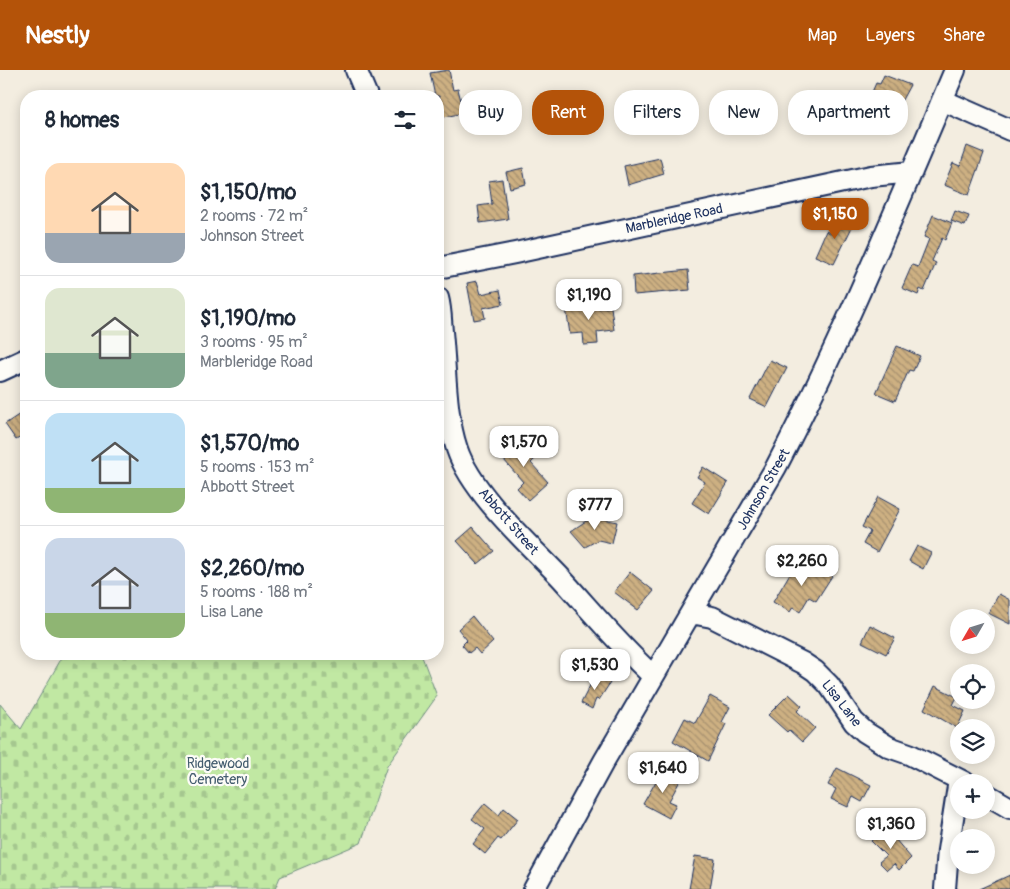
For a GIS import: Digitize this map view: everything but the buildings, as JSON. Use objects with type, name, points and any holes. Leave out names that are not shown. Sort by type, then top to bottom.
[{"type":"street","points":[[356,70],[364,90]]},
{"type":"street","name":"Johnson Street","points":[[534,889],[572,817],[776,467],[806,410],[851,313],[955,70]]},
{"type":"street","points":[[942,100],[1010,130]]},
{"type":"street","name":"Marbleridge Road","points":[[444,267],[852,180],[912,172]]},
{"type":"street","name":"Abbott Street","points":[[444,355],[452,430],[458,452],[467,470],[487,497],[593,613],[618,644],[653,676]]},
{"type":"street","points":[[0,371],[20,362]]},
{"type":"street","name":"Lisa Lane","points":[[691,613],[712,618],[815,670],[829,685],[854,722],[866,732],[889,748],[909,754],[950,775]]},
{"type":"street","points":[[995,799],[1010,808]]},
{"type":"street","points":[[945,889],[948,850],[954,819]]},
{"type":"green space","name":"Ridgewood Cemetery","points":[[61,660],[423,660],[437,696],[387,766],[361,843],[280,877],[275,889],[0,889],[0,704],[21,729]]}]
